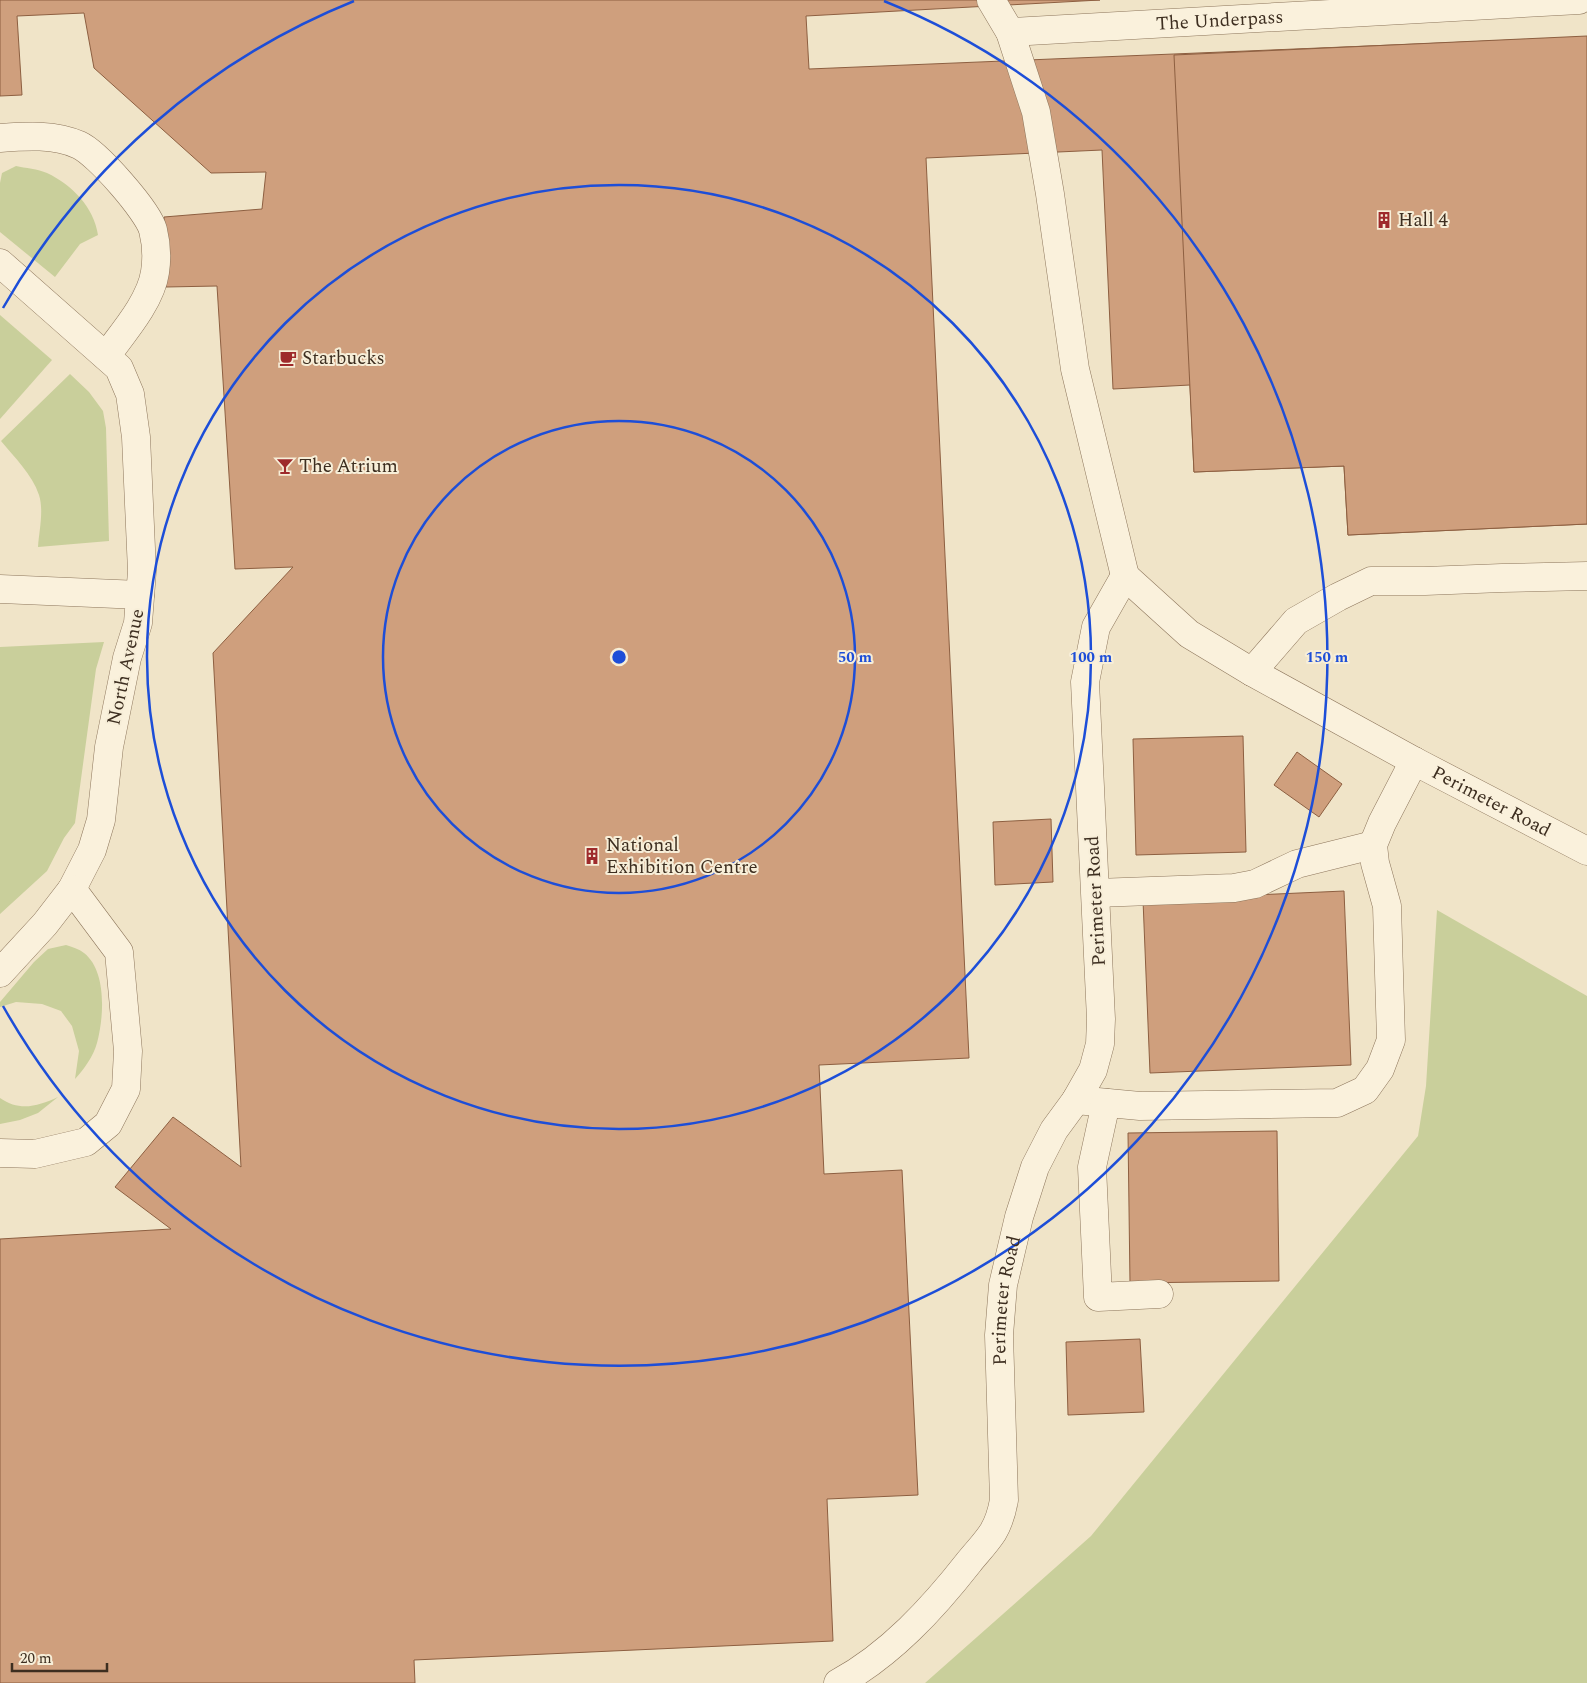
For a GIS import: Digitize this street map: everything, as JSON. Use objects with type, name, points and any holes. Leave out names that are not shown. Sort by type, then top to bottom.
[{"type":"street","points":[[991,0],[1010,32],[1036,112],[1050,194],[1075,369],[1125,576]]},
{"type":"street","name":"The Underpass","points":[[1010,32],[1579,0]]},
{"type":"street","points":[[0,138],[27,136],[55,138],[80,145],[125,187],[153,228],[156,251],[155,272],[150,291],[106,356]]},
{"type":"street","name":"North Avenue","points":[[0,263],[119,368],[130,394],[136,437],[142,571],[138,623],[127,658],[109,747],[101,820],[92,850],[72,889],[45,924],[0,973]]},
{"type":"street","name":"Perimeter Road","points":[[838,1683],[880,1655],[905,1633],[948,1589],[993,1532],[1001,1516],[1004,1500],[999,1335],[1003,1285],[1019,1217],[1035,1167],[1054,1130],[1076,1100],[1092,1070],[1100,1044],[1101,1019],[1096,893],[1084,682],[1096,627],[1125,576],[1189,634],[1252,672],[1414,761],[1587,851]]},
{"type":"street","points":[[1252,672],[1296,621],[1371,581],[1587,576]]},
{"type":"street","points":[[0,589],[140,595]]},
{"type":"street","points":[[1076,1100],[1140,1106],[1337,1102],[1364,1090],[1380,1069],[1391,1040],[1387,906],[1375,863],[1373,845],[1382,823],[1414,761]]},
{"type":"street","points":[[1096,893],[1234,888],[1255,884],[1297,864],[1373,845]]},
{"type":"street","points":[[0,1154],[36,1154],[86,1142],[108,1124],[126,1090],[128,1051],[119,952],[72,889]]},
{"type":"street","points":[[1106,1103],[1092,1167],[1098,1297],[1159,1294]]},
{"type":"green space","points":[[16,166],[43,172],[65,184],[87,206],[96,225],[98,235],[80,244],[55,277],[0,232],[0,183],[2,173]]},
{"type":"green space","points":[[0,315],[52,360],[0,419]]},
{"type":"green space","points":[[70,374],[89,392],[103,411],[106,428],[109,541],[38,547],[41,514],[39,495],[27,473],[1,441]]},
{"type":"green space","points":[[104,642],[96,669],[75,823],[64,838],[47,871],[0,914],[0,647]]},
{"type":"green space","points":[[1437,910],[1587,996],[1587,1683],[925,1683],[1091,1536],[1418,1136],[1426,1086]]},
{"type":"green space","points":[[66,945],[84,953],[91,961],[97,971],[102,995],[101,1020],[97,1043],[88,1063],[75,1079],[79,1051],[72,1026],[61,1011],[42,1004],[16,1002],[0,1007],[0,1002],[34,962],[48,949]]},
{"type":"green space","points":[[58,1097],[38,1113],[20,1120],[0,1124],[0,1098],[15,1105],[29,1106]]},
{"type":"building","name":"National Exhibition Centre","points":[[0,0],[1100,0],[806,16],[809,69],[1587,37],[1587,524],[1348,535],[1344,466],[1194,472],[1190,385],[1113,389],[1102,150],[926,158],[969,1058],[819,1065],[824,1174],[902,1170],[918,1495],[827,1499],[833,1641],[414,1660],[415,1683],[0,1683],[0,1239],[171,1229],[115,1187],[173,1117],[241,1167],[213,653],[293,567],[235,569],[217,286],[166,287],[164,217],[262,209],[266,172],[211,173],[94,68],[84,13],[17,16],[22,95],[0,96]]},
{"type":"building","name":"Hall 4","points":[[1587,36],[1587,524],[1348,535],[1344,466],[1194,472],[1174,55]]},
{"type":"building","points":[[1243,736],[1246,852],[1136,855],[1133,739]]},
{"type":"building","points":[[1297,752],[1342,784],[1319,817],[1274,785]]},
{"type":"building","points":[[1051,819],[1053,882],[995,885],[993,822]]},
{"type":"building","points":[[1344,891],[1351,1065],[1150,1073],[1143,900]]},
{"type":"building","points":[[1277,1131],[1279,1281],[1130,1283],[1128,1133]]},
{"type":"building","points":[[1140,1339],[1144,1412],[1068,1415],[1066,1342]]},
{"type":"place","name":"Hall 4","points":[[1384,220]]},
{"type":"place","name":"Starbucks","points":[[288,358]]},
{"type":"place","name":"The Atrium","points":[[285,466]]},
{"type":"place","name":"National Exhibition Centre","points":[[592,856]]}]
